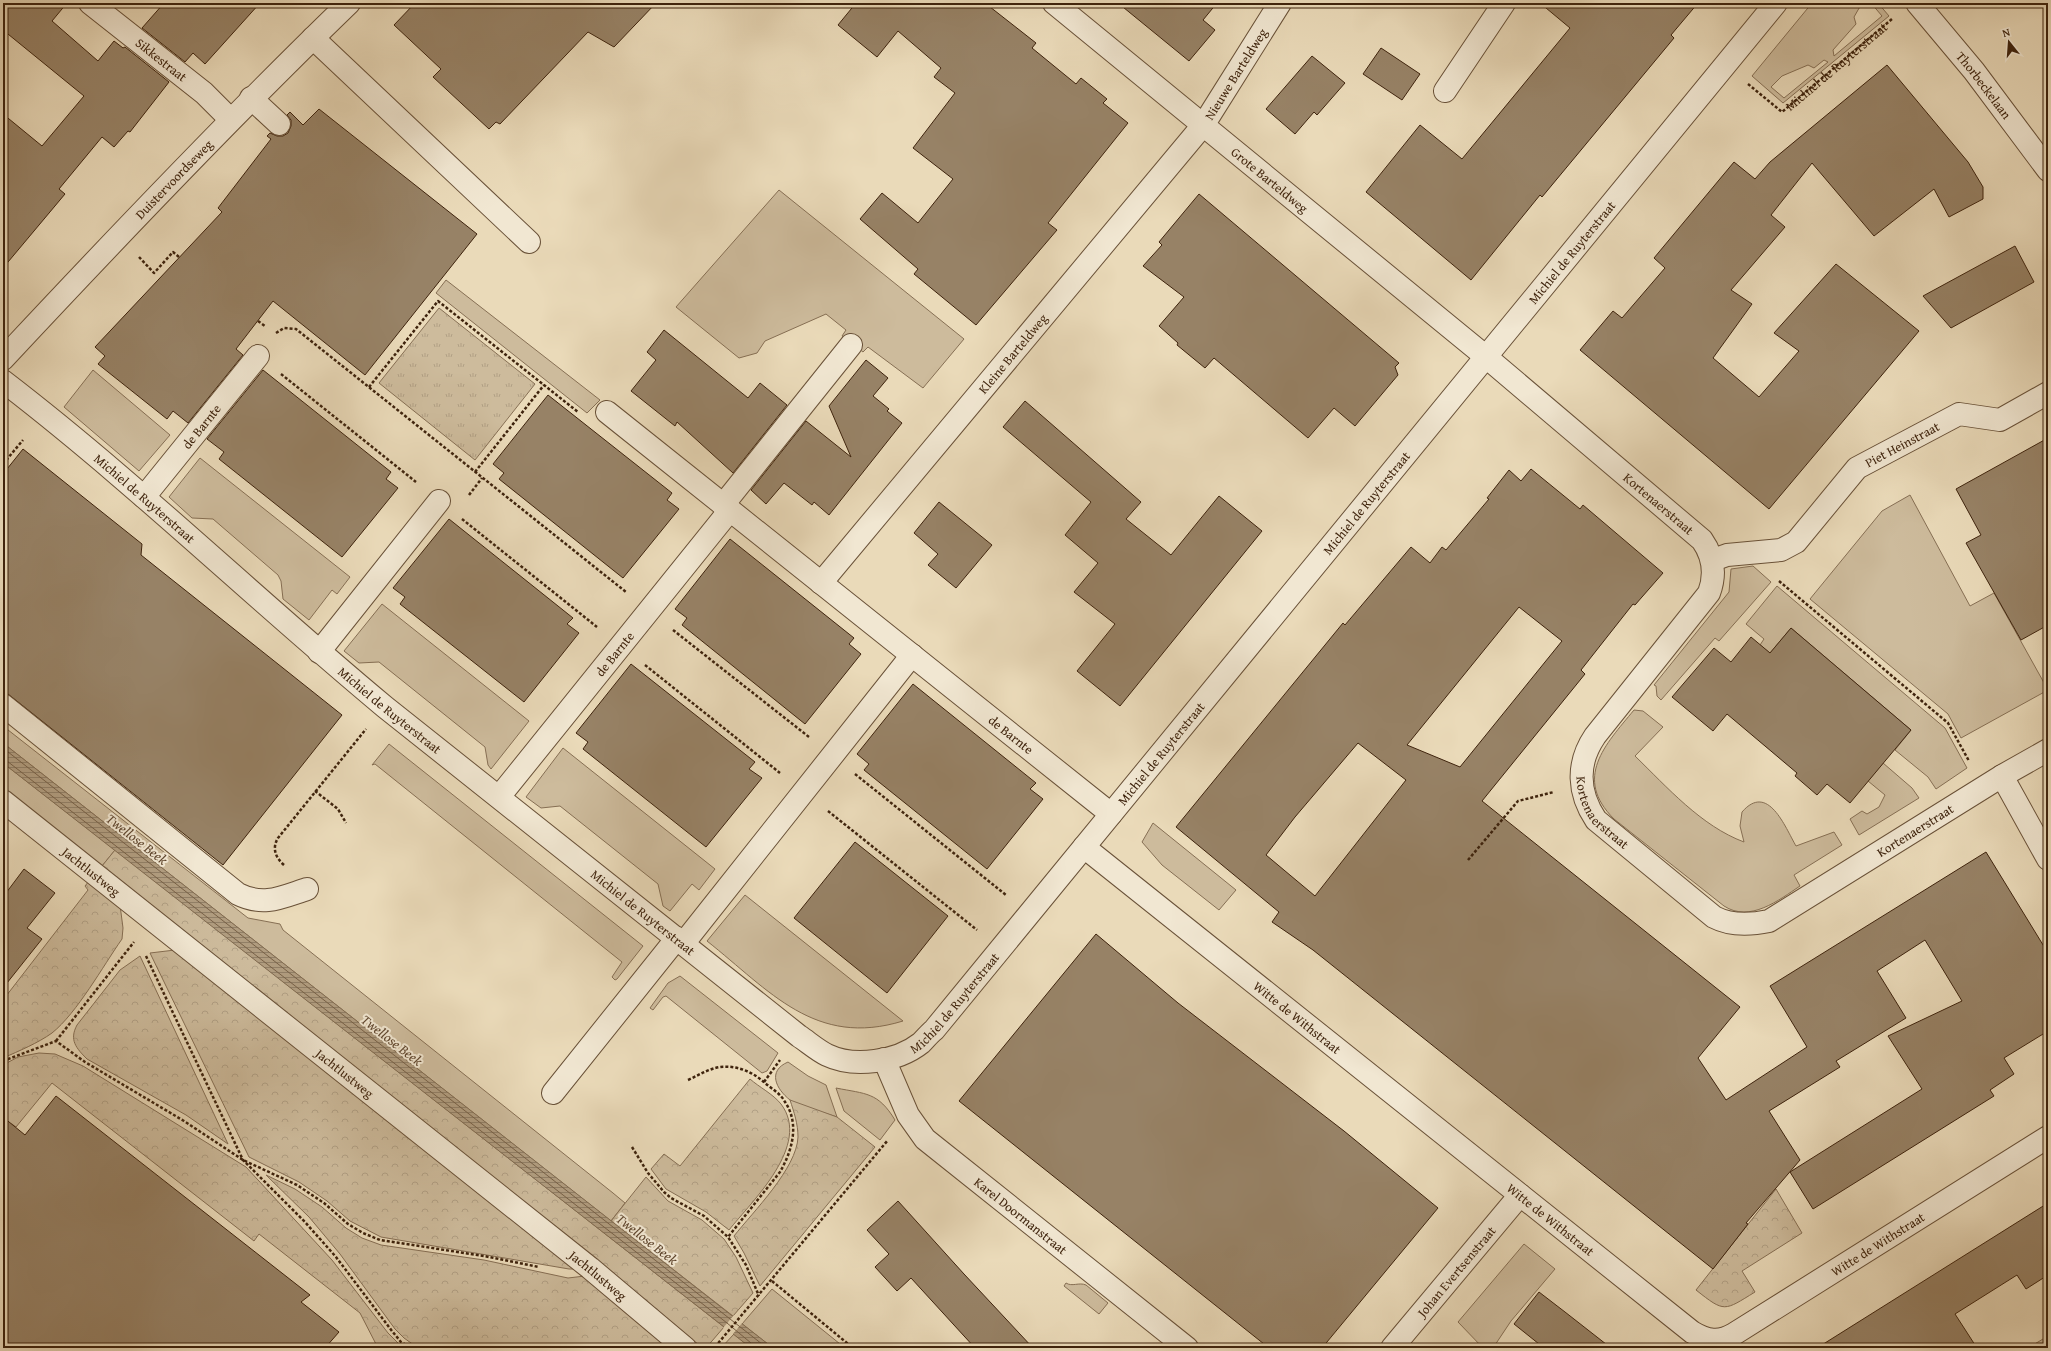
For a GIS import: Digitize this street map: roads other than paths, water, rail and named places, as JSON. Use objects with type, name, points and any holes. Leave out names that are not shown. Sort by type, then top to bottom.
[{"type":"street","name":"Sikkestraat","points":[[90,3],[204,93],[230,119]]},
{"type":"street","name":"Duistervoordseweg","points":[[3,359],[117,236],[230,119],[349,3]]},
{"type":"street","name":"Grote Barteldweg","points":[[1054,3],[1204,124],[1485,356]]},
{"type":"street","name":"Nieuwe Barteldweg","points":[[1204,124],[1280,3]]},
{"type":"street","points":[[1445,91],[1504,3]]},
{"type":"street","name":"Michiel de Ruyterstraat","points":[[3,381],[78,439],[318,652],[799,1036],[827,1055],[842,1060],[865,1062],[884,1059],[902,1054],[920,1044],[934,1030],[1485,356],[1776,3]]},
{"type":"street","name":"Thorbeckelaan","points":[[1917,3],[1974,71],[2048,170]]},
{"type":"street","points":[[313,38],[529,242]]},
{"type":"street","points":[[251,98],[279,124]]},
{"type":"street","name":"Kleine Barteldweg","points":[[821,582],[1204,124]]},
{"type":"street","points":[[727,508],[851,345]]},
{"type":"street","name":"de Barnte","points":[[144,497],[258,356]]},
{"type":"street","name":"Kortenaerstraat","points":[[1485,356],[1694,532],[1708,549],[1712,560],[1713,584],[1707,598],[1591,741],[1583,760],[1581,785],[1589,810],[1605,828],[1714,917],[1727,923],[1744,924],[1763,922],[1775,918],[2002,776],[2048,750]]},
{"type":"street","name":"Piet Heinstraat","points":[[1712,560],[1727,555],[1781,550],[1796,542],[1857,468],[1959,414],[2000,420],[2048,394]]},
{"type":"street","name":"de Barnte","points":[[607,412],[1111,814]]},
{"type":"street","points":[[318,652],[439,501]]},
{"type":"street","name":"de Barnte","points":[[499,797],[621,646],[727,508]]},
{"type":"street","points":[[553,1093],[804,792],[912,655]]},
{"type":"street","points":[[3,705],[238,894],[254,901],[264,902],[307,889]]},
{"type":"street","points":[[2002,776],[2048,859]]},
{"type":"street","name":"Jachtlustweg","points":[[3,801],[590,1268],[685,1348]]},
{"type":"street","name":"Witte de Withstraat","points":[[1084,848],[1692,1332],[1706,1340],[1721,1340],[1734,1334],[2048,1137]]},
{"type":"street","name":"Karel Doormanstraat","points":[[884,1059],[908,1115],[924,1138],[1187,1348]]},
{"type":"street","name":"Johan Evertsenstraat","points":[[1392,1348],[1520,1195]]},
{"type":"water","points":[[3,743],[773,1348],[751,1348],[3,763]]},
{"type":"water label","name":"Twellose Beek","points":[[137,839]]},
{"type":"water label","name":"Twellose Beek","points":[[392,1040]]},
{"type":"water label","name":"Twellose Beek","points":[[647,1239]]}]
